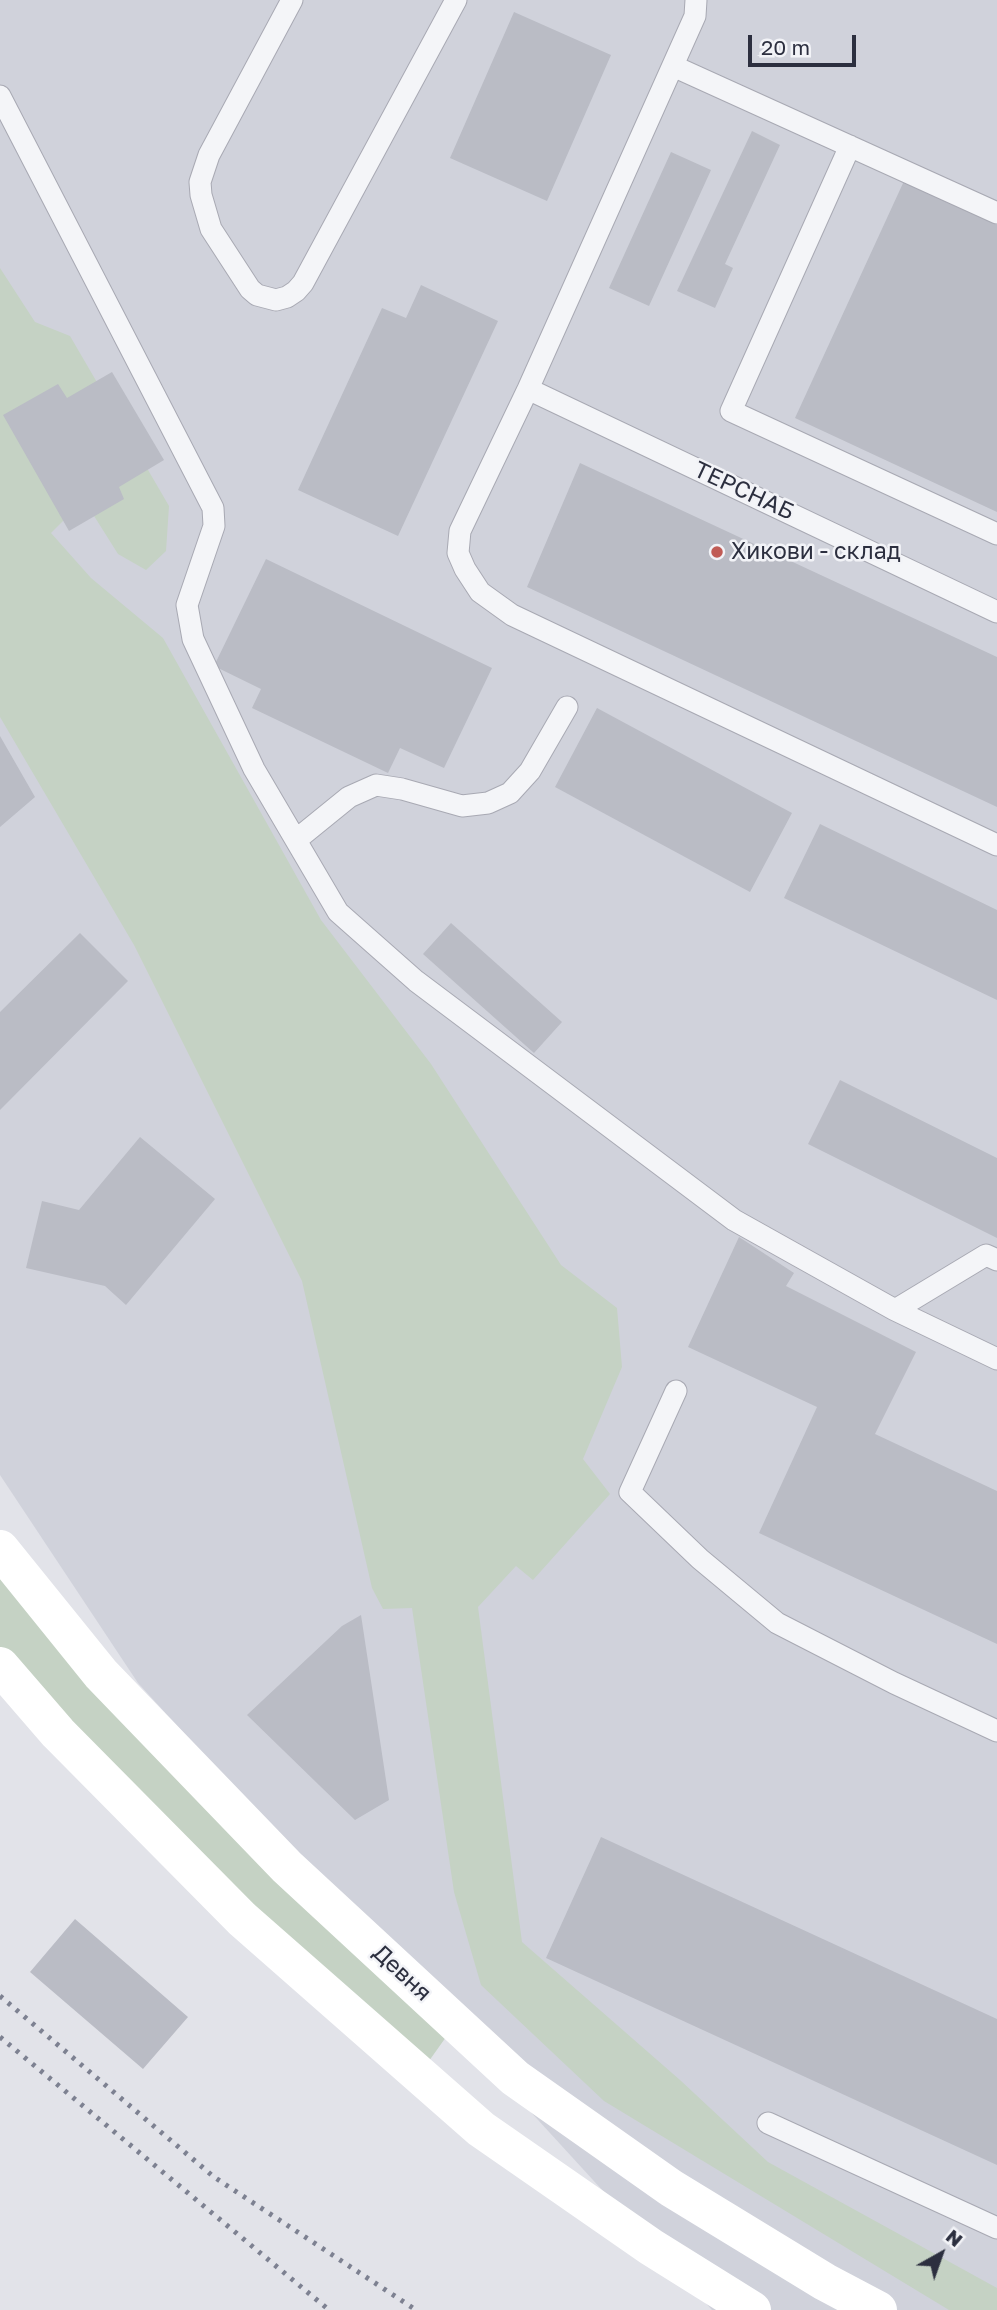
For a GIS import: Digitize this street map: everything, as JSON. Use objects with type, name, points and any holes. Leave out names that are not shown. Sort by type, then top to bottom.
[{"type":"main road","name":"Девня","points":[[0,1549],[101,1674],[287,1867],[516,2078],[671,2188],[825,2282],[878,2310]]},
{"type":"main road","points":[[0,1666],[58,1733],[242,1919],[481,2129],[651,2247],[752,2310]]},
{"type":"lane","points":[[292,0],[209,155],[200,182],[211,229],[250,289],[267,299],[276,300],[287,298],[303,283],[456,0]]},
{"type":"lane","points":[[696,8],[673,66],[528,389],[460,531],[458,553],[480,592],[512,615],[997,845]]},
{"type":"lane","points":[[673,66],[997,213]]},
{"type":"lane","points":[[0,96],[213,508],[214,526],[187,605],[193,639],[254,769],[338,912],[416,981],[734,1220],[895,1310],[997,1359]]},
{"type":"lane","points":[[850,146],[731,411],[997,534]]},
{"type":"lane","name":"ТЕРСНАБ","points":[[528,389],[997,612]]},
{"type":"lane","points":[[296,840],[349,797],[376,785],[402,789],[462,806],[488,803],[510,793],[530,771],[567,707]]},
{"type":"lane","points":[[895,1310],[986,1255],[997,1260]]},
{"type":"lane","points":[[676,1391],[630,1492],[700,1559],[777,1623],[894,1683],[997,1731]]},
{"type":"lane","points":[[768,2123],[997,2228]]},
{"type":"shaded area","points":[[0,0],[997,0],[997,2310],[712,2310],[138,1683],[0,1475]]},
{"type":"green space","points":[[0,268],[35,322],[70,336],[169,506],[166,551],[146,570],[118,554],[84,500],[51,533],[91,578],[163,638],[321,920],[431,1064],[561,1265],[617,1308],[622,1367],[583,1459],[610,1494],[533,1580],[516,1566],[478,1607],[522,1942],[680,2080],[768,2162],[997,2288],[997,2310],[949,2310],[604,2101],[481,1985],[454,1892],[412,1608],[383,1609],[372,1588],[302,1281],[134,945],[0,717]]},
{"type":"green space","points":[[0,1549],[456,2023],[419,2075],[0,1666]]},
{"type":"building","points":[[514,12],[611,55],[547,201],[450,158]]},
{"type":"building","points":[[752,131],[780,145],[725,264],[733,268],[715,308],[677,291]]},
{"type":"building","points":[[671,152],[711,170],[649,306],[609,288]]},
{"type":"building","points":[[904,181],[997,225],[997,512],[795,418]]},
{"type":"building","points":[[421,285],[498,321],[398,536],[298,490],[382,308],[406,318]]},
{"type":"building","points":[[112,372],[164,460],[119,487],[124,499],[69,531],[3,415],[58,384],[67,398]]},
{"type":"building","points":[[580,463],[997,657],[997,807],[527,587]]},
{"type":"building","points":[[266,559],[492,668],[444,768],[400,748],[388,773],[252,708],[261,689],[214,666]]},
{"type":"building","points":[[597,708],[792,813],[750,892],[555,787]]},
{"type":"building","points":[[0,736],[35,797],[0,827]]},
{"type":"building","points":[[820,824],[997,910],[997,1000],[784,898]]},
{"type":"building","points":[[451,923],[562,1022],[534,1053],[423,954]]},
{"type":"building","points":[[80,933],[128,981],[0,1110],[0,1012]]},
{"type":"building","points":[[840,1080],[997,1158],[997,1238],[808,1144]]},
{"type":"building","points":[[140,1137],[215,1199],[126,1305],[105,1286],[26,1268],[42,1201],[79,1210]]},
{"type":"building","points":[[739,1237],[794,1273],[786,1286],[916,1352],[875,1434],[997,1491],[997,1644],[759,1533],[817,1407],[688,1347]]},
{"type":"building","points":[[361,1615],[389,1800],[355,1820],[247,1715],[342,1626]]},
{"type":"building","points":[[601,1837],[997,2019],[997,2165],[546,1958]]},
{"type":"building","points":[[75,1919],[188,2017],[143,2069],[30,1972]]},
{"type":"railway","points":[[0,1996],[214,2177],[416,2310]]},
{"type":"railway","points":[[0,2037],[329,2310]]},
{"type":"place","name":"Хикови - склад","points":[[717,552]]}]
